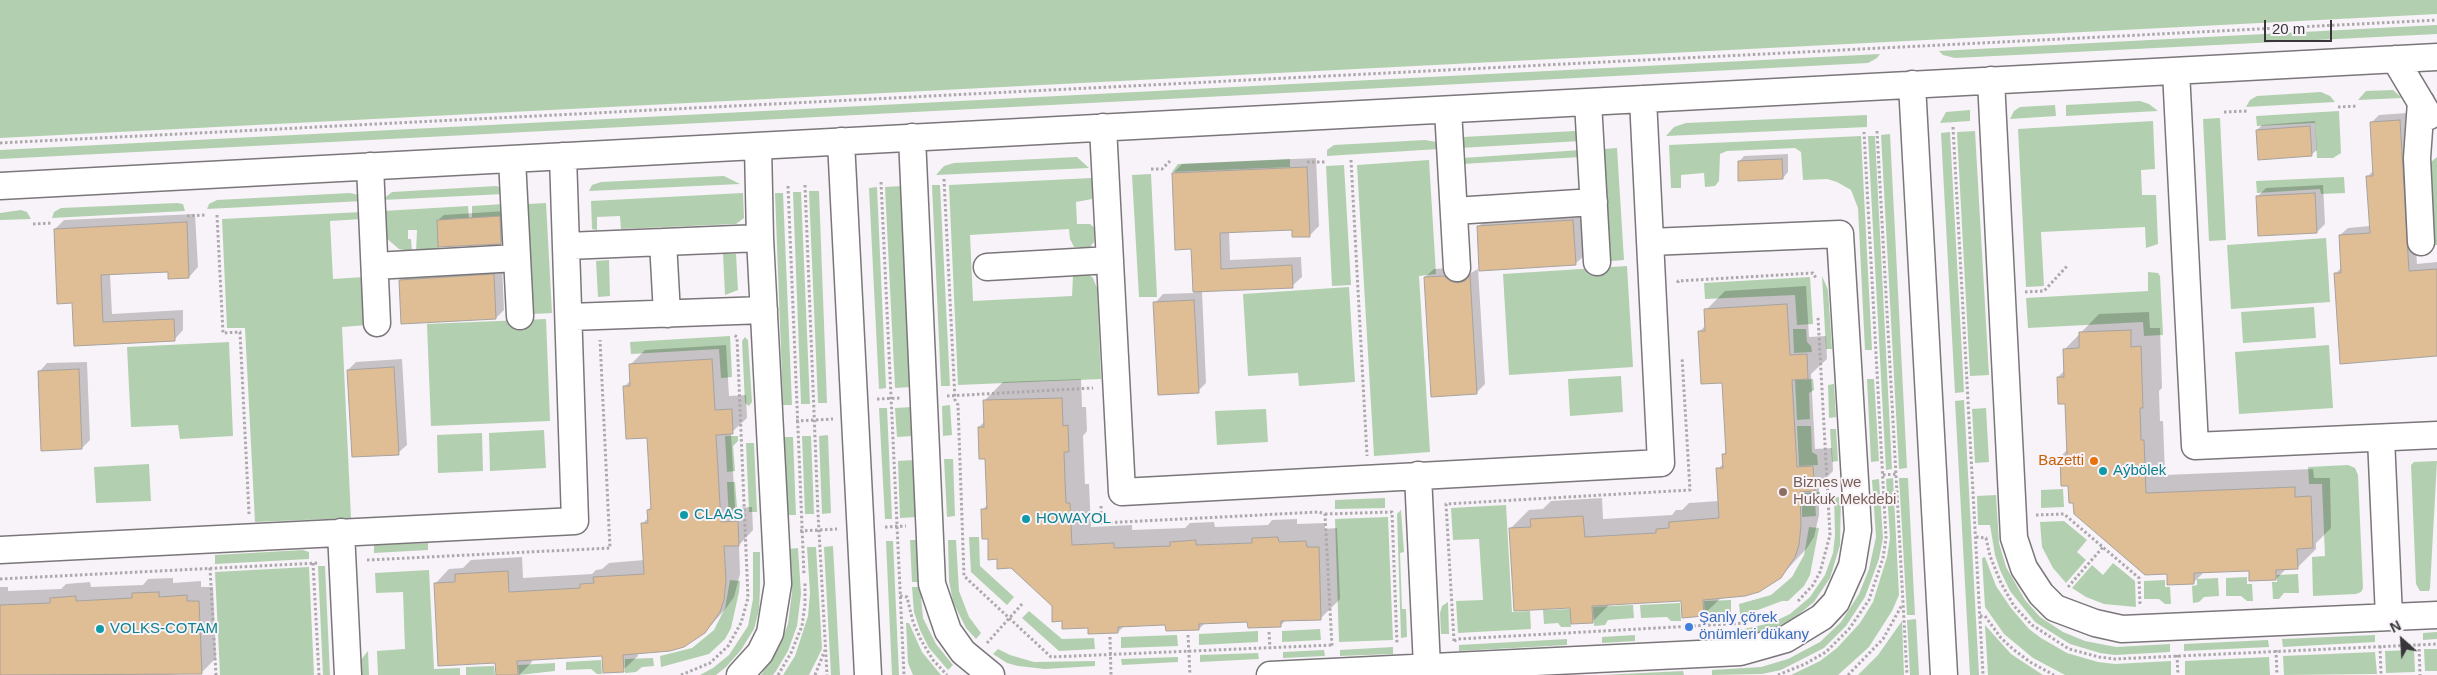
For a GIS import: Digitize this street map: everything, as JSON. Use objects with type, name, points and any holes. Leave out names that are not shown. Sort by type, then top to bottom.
[{"type":"street","points":[[0,186],[2437,57]]},
{"type":"street","points":[[2395,59],[2437,129]]},
{"type":"street","points":[[2176,71],[2195,446],[2437,435]]},
{"type":"street","points":[[1992,80],[2014,538],[2024,568],[2041,594],[2055,608],[2064,612],[2095,623],[2122,628],[2384,629],[2437,615]]},
{"type":"street","points":[[1912,84],[1944,675]]},
{"type":"street","points":[[1103,128],[1122,492],[1661,463],[1643,99]]},
{"type":"street","points":[[1588,102],[1597,262]]},
{"type":"street","points":[[2421,102],[2417,158],[2421,242]]},
{"type":"street","points":[[1448,110],[1457,268]]},
{"type":"street","points":[[912,137],[932,584],[948,631],[963,652],[990,675]]},
{"type":"street","points":[[841,141],[868,675]]},
{"type":"street","points":[[740,675],[760,653],[770,633],[777,589],[760,238],[758,146]]},
{"type":"street","points":[[0,550],[576,520],[563,156]]},
{"type":"street","points":[[512,159],[520,316]]},
{"type":"street","points":[[370,166],[377,323]]},
{"type":"street","points":[[1454,210],[1594,202]]},
{"type":"street","points":[[1270,675],[1740,652],[1772,644],[1804,630],[1822,617],[1836,602],[1846,584],[1852,566],[1858,530],[1840,234],[1650,242]]},
{"type":"street","points":[[567,246],[760,238]]},
{"type":"street","points":[[663,242],[667,314]]},
{"type":"street","points":[[375,266],[517,258]]},
{"type":"street","points":[[987,267],[1110,260]]},
{"type":"street","points":[[570,317],[764,310]]},
{"type":"street","points":[[2381,438],[2384,629]]},
{"type":"street","points":[[1418,475],[1427,667]]},
{"type":"street","points":[[341,532],[348,675]]},
{"type":"path","points":[[0,143],[2437,20]]},
{"type":"path","points":[[2338,107],[2358,106]]},
{"type":"path","points":[[2224,112],[2247,112]]},
{"type":"path","points":[[1953,127],[1984,675]]},
{"type":"path","points":[[1877,131],[1907,675]]},
{"type":"path","points":[[1351,160],[1368,461]]},
{"type":"path","points":[[1151,170],[1162,169],[1170,161]]},
{"type":"path","points":[[1307,162],[1325,162]]},
{"type":"path","points":[[944,179],[955,400],[958,405],[964,576],[1051,657],[1340,646]]},
{"type":"path","points":[[881,182],[900,596],[904,669],[906,675]]},
{"type":"path","points":[[805,185],[814,420],[827,675]]},
{"type":"path","points":[[187,216],[206,215]]},
{"type":"path","points":[[217,215],[223,333],[240,332],[250,523]]},
{"type":"path","points":[[33,224],[52,223]]},
{"type":"path","points":[[2022,292],[2044,291],[2068,265]]},
{"type":"path","points":[[1679,291],[1678,281],[1812,273],[1816,276],[1817,286]]},
{"type":"path","points":[[1792,606],[1806,594],[1820,572],[1830,535],[1818,316]]},
{"type":"path","points":[[681,675],[710,663],[728,646],[742,623],[748,598],[737,337],[730,331]]},
{"type":"path","points":[[359,560],[610,548],[600,338],[609,338]]},
{"type":"path","points":[[1682,351],[1690,490],[1446,504],[1454,641],[1458,639],[1751,622]]},
{"type":"path","points":[[879,399],[905,398]]},
{"type":"path","points":[[791,421],[828,419]]},
{"type":"path","points":[[1883,474],[1896,474]]},
{"type":"path","points":[[1326,514],[1392,512],[1395,644],[1406,643]]},
{"type":"path","points":[[2034,515],[2064,514],[2139,578],[2140,611]]},
{"type":"path","points":[[884,527],[911,526]]},
{"type":"path","points":[[795,532],[832,529]]},
{"type":"path","points":[[2066,589],[2103,547]]},
{"type":"path","points":[[0,579],[324,562]]},
{"type":"path","points":[[313,563],[319,675]]},
{"type":"path","points":[[210,568],[216,675]]},
{"type":"path","points":[[900,596],[907,596],[913,622],[921,640],[933,660],[947,675]]},
{"type":"path","points":[[984,647],[1022,604]]},
{"type":"path","points":[[1848,675],[1865,660],[1883,639],[1903,604]]},
{"type":"path","points":[[1980,616],[1985,616],[2000,638],[2014,650],[2054,675]]},
{"type":"path","points":[[2381,675],[2384,629]]},
{"type":"path","points":[[1188,635],[1190,675]]},
{"type":"path","points":[[1110,637],[1111,675]]},
{"type":"path","points":[[2418,639],[2420,675]]},
{"type":"path","points":[[2276,646],[2277,675]]},
{"type":"path","points":[[815,675],[826,648]]},
{"type":"path","points":[[2177,650],[2178,675]]},
{"type":"green space","points":[[0,0],[2437,0],[2437,14],[0,138]]},
{"type":"green space","points":[[2437,25],[2437,34],[1955,58],[1943,55],[1939,51]]},
{"type":"green space","points":[[1880,54],[1868,63],[0,159],[0,150]]},
{"type":"green space","points":[[2393,90],[2402,98],[2358,100],[2366,91]]},
{"type":"green space","points":[[2321,92],[2330,96],[2335,102],[2246,107],[2250,100],[2257,96]]},
{"type":"green space","points":[[2140,101],[2149,104],[2158,111],[2066,116],[2066,105]]},
{"type":"green space","points":[[2055,105],[2056,116],[2010,119],[2014,111],[2020,107]]},
{"type":"green space","points":[[1970,110],[1970,121],[1940,123],[1946,112]]},
{"type":"green space","points":[[2339,111],[2341,153],[2333,158],[2317,158],[2315,123],[2257,126],[2256,116]]},
{"type":"green space","points":[[1867,115],[1867,127],[1666,136],[1674,127],[1686,123]]},
{"type":"green space","points":[[2220,118],[2226,240],[2209,241],[2203,119]]},
{"type":"green space","points":[[2153,121],[2155,169],[2141,170],[2142,195],[2156,195],[2158,244],[2146,248],[2145,227],[2041,232],[2044,286],[2026,287],[2018,129]]},
{"type":"green space","points":[[1975,131],[1989,375],[1970,376],[1957,132]]},
{"type":"green space","points":[[1578,132],[1580,141],[1460,148],[1460,139],[1463,137]]},
{"type":"green space","points":[[1950,132],[1964,392],[1955,393],[1941,133]]},
{"type":"green space","points":[[1890,134],[1907,468],[1899,469],[1881,135]]},
{"type":"green space","points":[[1861,136],[1872,350],[1865,350],[1858,208],[1851,190],[1827,179],[1803,180],[1801,152],[1795,148],[1727,151],[1720,154],[1719,181],[1715,186],[1705,187],[1704,173],[1681,175],[1681,188],[1671,188],[1669,145]]},
{"type":"green space","points":[[1868,136],[1875,136],[1892,469],[1886,470]]},
{"type":"green space","points":[[1425,140],[1437,142],[1439,149],[1327,156],[1327,150],[1334,145]]},
{"type":"green space","points":[[1617,148],[1624,260],[1611,261],[1604,149]]},
{"type":"green space","points":[[1581,150],[1581,157],[1462,164],[1462,158]]},
{"type":"green space","points":[[1077,157],[1089,168],[936,175],[944,166],[954,163]]},
{"type":"green space","points":[[2437,157],[2437,245],[2434,245],[2429,169],[2431,162]]},
{"type":"green space","points":[[1290,159],[1290,167],[1172,172],[1178,164]]},
{"type":"green space","points":[[1429,160],[1436,274],[1419,276],[1430,452],[1374,456],[1357,165]]},
{"type":"green space","points":[[1344,165],[1351,285],[1332,286],[1326,166]]},
{"type":"green space","points":[[1151,174],[1157,297],[1139,297],[1132,175]]},
{"type":"green space","points":[[724,176],[740,184],[589,191],[592,185],[601,182]]},
{"type":"green space","points":[[2344,177],[2345,193],[2321,194],[2320,189],[2257,193],[2256,181]]},
{"type":"green space","points":[[1092,178],[1092,199],[1076,202],[1077,224],[1090,224],[1095,228],[1094,242],[1089,248],[1074,247],[1070,239],[1069,229],[970,235],[973,301],[1072,296],[1073,276],[1088,274],[1093,278],[1097,288],[1101,379],[958,385],[949,185]]},
{"type":"green space","points":[[932,185],[940,185],[950,386],[941,386]]},
{"type":"green space","points":[[902,186],[911,387],[895,388],[885,187]]},
{"type":"green space","points":[[500,187],[504,194],[382,200],[392,192]]},
{"type":"green space","points":[[877,187],[886,388],[879,389],[869,188]]},
{"type":"green space","points":[[809,191],[819,191],[827,403],[818,403]]},
{"type":"green space","points":[[793,192],[801,192],[810,404],[801,404]]},
{"type":"green space","points":[[350,193],[359,195],[363,201],[207,209],[209,204],[217,200]]},
{"type":"green space","points":[[743,193],[744,218],[736,224],[621,229],[620,216],[597,217],[597,230],[592,229],[591,201]]},
{"type":"green space","points":[[775,193],[783,193],[792,405],[783,405]]},
{"type":"green space","points":[[546,203],[552,313],[533,314],[528,204]]},
{"type":"green space","points":[[183,204],[185,211],[52,218],[54,212],[61,208]]},
{"type":"green space","points":[[504,204],[505,216],[472,218],[472,206]]},
{"type":"green space","points":[[468,206],[469,218],[437,220],[439,251],[416,252],[417,230],[408,230],[408,239],[411,239],[412,252],[399,249],[385,237],[383,211]]},
{"type":"green space","points":[[21,210],[27,212],[31,219],[0,220],[0,213]]},
{"type":"green space","points":[[362,212],[362,219],[330,221],[333,279],[365,277],[367,325],[342,327],[351,518],[255,522],[245,328],[227,328],[222,219]]},
{"type":"green space","points":[[2326,238],[2330,302],[2231,309],[2227,245]]},
{"type":"green space","points":[[723,254],[736,254],[738,290],[725,295]]},
{"type":"green space","points":[[609,260],[610,296],[598,297],[596,261]]},
{"type":"green space","points":[[1627,266],[1633,367],[1509,375],[1503,274]]},
{"type":"green space","points":[[2148,272],[2158,273],[2160,276],[2163,335],[2144,336],[2143,322],[2028,328],[2026,298],[2148,291]]},
{"type":"green space","points":[[1822,276],[1828,290],[1832,349],[1826,349]]},
{"type":"green space","points":[[1810,277],[1813,324],[1797,325],[1795,295],[1705,299],[1704,283]]},
{"type":"green space","points":[[1349,287],[1355,382],[1299,386],[1298,373],[1248,376],[1243,294]]},
{"type":"green space","points":[[2314,307],[2316,338],[2243,343],[2241,312]]},
{"type":"green space","points":[[546,319],[550,421],[431,426],[427,324]]},
{"type":"green space","points":[[1793,329],[1806,329],[1807,342],[1811,346],[1812,352],[1794,353]]},
{"type":"green space","points":[[730,336],[732,377],[721,378],[719,349],[631,354],[630,342]]},
{"type":"green space","points":[[745,337],[748,340],[752,402],[749,406],[745,403],[742,341]]},
{"type":"green space","points":[[229,342],[233,436],[180,439],[178,425],[131,427],[127,347]]},
{"type":"green space","points":[[2329,345],[2333,408],[2239,414],[2235,352]]},
{"type":"green space","points":[[1621,376],[1623,412],[1570,416],[1568,379]]},
{"type":"green space","points":[[1813,379],[1814,390],[1809,393],[1810,419],[1797,420],[1795,380]]},
{"type":"green space","points":[[1867,379],[1874,379],[1879,461],[1871,462]]},
{"type":"green space","points":[[1834,384],[1836,417],[1829,418],[1828,385]]},
{"type":"green space","points":[[1964,400],[1979,675],[1970,675],[1955,401]]},
{"type":"green space","points":[[950,405],[952,435],[943,436],[942,406]]},
{"type":"green space","points":[[912,407],[913,436],[897,437],[895,408]]},
{"type":"green space","points":[[879,408],[887,408],[892,519],[885,519]]},
{"type":"green space","points":[[1986,408],[1989,462],[1975,463],[1972,409]]},
{"type":"green space","points":[[1266,409],[1268,442],[1217,445],[1215,411]]},
{"type":"green space","points":[[1797,426],[1811,426],[1812,452],[1817,455],[1818,465],[1799,466]]},
{"type":"green space","points":[[1830,429],[1836,429],[1838,461],[1832,462]]},
{"type":"green space","points":[[544,430],[546,468],[490,471],[489,433]]},
{"type":"green space","points":[[482,433],[483,471],[438,473],[437,435]]},
{"type":"green space","points":[[828,435],[831,513],[822,514],[819,436]]},
{"type":"green space","points":[[725,436],[738,436],[738,441],[733,446],[735,471],[727,472]]},
{"type":"green space","points":[[802,436],[811,436],[814,514],[805,514]]},
{"type":"green space","points":[[784,437],[793,437],[796,515],[788,515]]},
{"type":"green space","points":[[746,443],[754,443],[757,512],[749,512]]},
{"type":"green space","points":[[944,459],[953,459],[955,516],[947,517]]},
{"type":"green space","points":[[914,460],[917,517],[900,518],[898,461]]},
{"type":"green space","points":[[2437,461],[2430,588],[2429,591],[2420,591],[2416,584],[2411,465],[2414,462]]},
{"type":"green space","points":[[149,464],[151,501],[96,503],[94,467]]},
{"type":"green space","points":[[2348,465],[2355,468],[2358,475],[2363,588],[2361,592],[2356,594],[2313,596],[2312,557],[2325,556],[2322,484],[2309,484],[2308,467]]},
{"type":"green space","points":[[1893,478],[1899,595],[1892,611],[1869,647],[1838,675],[1791,675],[1820,661],[1837,648],[1860,623],[1873,602],[1887,557],[1890,538],[1886,479]]},
{"type":"green space","points":[[1899,478],[1908,478],[1915,615],[1907,615]]},
{"type":"green space","points":[[1879,479],[1883,538],[1879,559],[1865,597],[1846,626],[1824,648],[1781,670],[1762,674],[1712,675],[1712,670],[1761,667],[1788,659],[1820,642],[1841,622],[1859,594],[1869,569],[1876,537],[1872,480]]},
{"type":"green space","points":[[727,482],[735,482],[737,507],[742,512],[742,518],[729,519]]},
{"type":"green space","points":[[2063,489],[2064,507],[2041,508],[2041,490]]},
{"type":"green space","points":[[1820,492],[1820,498],[1815,502],[1816,516],[1802,517],[1802,493]]},
{"type":"green space","points":[[1996,495],[1999,543],[2006,567],[2025,600],[2040,617],[2063,632],[2085,641],[2116,647],[2170,644],[2170,652],[2115,655],[2100,653],[2070,644],[2035,622],[2010,591],[2000,570],[1995,555],[1990,525],[1978,525],[1977,496]]},
{"type":"green space","points":[[1834,497],[1841,497],[1840,545],[1830,578],[1814,602],[1793,619],[1773,629],[1745,635],[1714,637],[1713,631],[1744,629],[1771,623],[1790,614],[1810,597],[1825,575],[1833,553],[1835,535]]},
{"type":"green space","points":[[1385,498],[1385,508],[1335,509],[1335,500]]},
{"type":"green space","points":[[1506,505],[1512,612],[1530,611],[1531,629],[1458,633],[1456,601],[1483,600],[1479,539],[1453,540],[1451,508]]},
{"type":"green space","points":[[1401,510],[1404,552],[1400,553],[1402,609],[1406,609],[1407,637],[1401,638],[1397,514]]},
{"type":"green space","points":[[1388,517],[1393,640],[1339,642],[1335,519]]},
{"type":"green space","points":[[2064,521],[2087,540],[2077,552],[2086,560],[2066,583],[2053,568],[2042,547],[2040,522]]},
{"type":"green space","points":[[1809,527],[1819,528],[1810,575],[1804,586],[1788,601],[1782,601],[1758,610],[1740,614],[1739,604],[1771,595],[1792,577],[1804,555]]},
{"type":"green space","points":[[969,537],[979,537],[980,566],[1014,597],[1007,605],[971,572]]},
{"type":"green space","points":[[910,540],[918,540],[920,582],[912,582]]},
{"type":"green space","points":[[948,540],[956,540],[959,591],[969,617],[981,633],[976,639],[966,628],[953,602],[949,581]]},
{"type":"green space","points":[[886,541],[893,541],[899,675],[892,675]]},
{"type":"green space","points":[[428,543],[428,550],[374,553],[374,545]]},
{"type":"green space","points":[[833,546],[840,675],[831,675],[824,547]]},
{"type":"green space","points":[[807,547],[816,547],[822,649],[809,675],[783,675],[795,656],[808,616],[810,593]]},
{"type":"green space","points":[[798,548],[801,594],[797,626],[788,651],[776,671],[773,675],[761,675],[779,647],[788,624],[792,592],[789,549]]},
{"type":"green space","points":[[303,550],[309,552],[309,559],[215,564],[215,555]]},
{"type":"green space","points":[[753,552],[760,552],[759,610],[754,629],[741,650],[726,667],[716,675],[700,675],[713,668],[729,655],[748,626],[753,599]]},
{"type":"green space","points":[[1985,557],[1996,586],[2011,608],[2029,629],[2041,638],[2067,653],[2098,662],[2115,664],[2171,661],[2171,675],[2065,675],[2033,658],[2004,634],[1985,607],[1982,558]]},
{"type":"green space","points":[[2113,563],[2135,581],[2136,607],[2104,604],[2086,597],[2072,588],[2092,565],[2103,575]]},
{"type":"green space","points":[[318,566],[325,566],[330,675],[323,675]]},
{"type":"green space","points":[[309,567],[314,675],[220,675],[215,572]]},
{"type":"green space","points":[[429,570],[434,669],[460,668],[460,675],[378,675],[377,651],[405,649],[403,592],[376,593],[375,573]]},
{"type":"green space","points":[[2298,574],[2299,593],[2284,593],[2279,599],[2273,599],[2272,582],[2277,582],[2277,575]]},
{"type":"green space","points":[[2247,577],[2247,584],[2252,584],[2253,601],[2247,601],[2241,596],[2226,596],[2226,578]]},
{"type":"green space","points":[[2218,578],[2219,596],[2204,597],[2199,602],[2193,603],[2192,586],[2197,585],[2197,579]]},
{"type":"green space","points":[[730,580],[740,581],[731,628],[725,639],[709,654],[661,667],[660,656],[692,648],[714,630],[725,608]]},
{"type":"green space","points":[[2165,580],[2165,587],[2170,587],[2171,604],[2165,604],[2159,599],[2144,599],[2144,581]]},
{"type":"green space","points":[[912,587],[920,587],[923,618],[936,644],[953,665],[948,670],[929,648],[920,630],[914,612]]},
{"type":"green space","points":[[1731,600],[1731,613],[1717,614],[1714,619],[1705,619],[1704,601]]},
{"type":"green space","points":[[1448,602],[1449,634],[1441,634],[1440,613],[1442,606]]},
{"type":"green space","points":[[1680,603],[1681,621],[1671,621],[1667,617],[1641,618],[1640,605]]},
{"type":"green space","points":[[1633,605],[1634,618],[1608,620],[1605,625],[1594,626],[1593,607]]},
{"type":"green space","points":[[1570,609],[1571,627],[1561,627],[1558,623],[1544,624],[1543,610]]},
{"type":"green space","points":[[1029,611],[1062,639],[1094,638],[1095,649],[1059,651],[1022,618]]},
{"type":"green space","points":[[1916,619],[1919,675],[1910,675],[1907,620]]},
{"type":"green space","points":[[1902,621],[1904,675],[1858,675],[1878,655]]},
{"type":"green space","points":[[906,623],[909,623],[922,652],[941,675],[913,675],[908,663]]},
{"type":"green space","points":[[1985,625],[2011,654],[2043,675],[1988,675]]},
{"type":"green space","points":[[1320,629],[1321,640],[1282,642],[1282,631]]},
{"type":"green space","points":[[1258,631],[1258,642],[1199,645],[1199,634]]},
{"type":"green space","points":[[2437,632],[2437,639],[2423,640],[2423,633]]},
{"type":"green space","points":[[1177,635],[1178,646],[1121,648],[1121,637]]},
{"type":"green space","points":[[1635,635],[1635,641],[1602,643],[1602,637]]},
{"type":"green space","points":[[2375,635],[2375,642],[2283,647],[2282,639]]},
{"type":"green space","points":[[1567,639],[1567,645],[1459,651],[1459,645]]},
{"type":"green space","points":[[2268,640],[2269,647],[2184,651],[2184,644]]},
{"type":"green space","points":[[1393,647],[1393,654],[1340,656],[1340,650]]},
{"type":"green space","points":[[998,649],[1010,655],[1034,662],[1095,661],[1095,666],[1045,669],[1018,666],[1007,663],[993,654]]},
{"type":"green space","points":[[2424,649],[2437,649],[2437,671],[2425,671]]},
{"type":"green space","points":[[1324,650],[1325,656],[1283,658],[1283,652]]},
{"type":"green space","points":[[2414,650],[2415,672],[2386,673],[2385,651]]},
{"type":"green space","points":[[368,651],[369,675],[361,675],[360,661]]},
{"type":"green space","points":[[2375,652],[2377,674],[2284,675],[2283,656]]},
{"type":"green space","points":[[1258,653],[1259,659],[1200,662],[1200,655]]},
{"type":"green space","points":[[1178,657],[1178,662],[1122,665],[1121,659]]},
{"type":"green space","points":[[2269,657],[2270,675],[2185,675],[2185,661]]},
{"type":"green space","points":[[653,658],[654,666],[642,667],[636,672],[625,673],[625,659]]},
{"type":"green space","points":[[601,660],[602,674],[597,674],[591,669],[566,670],[566,662]]},
{"type":"green space","points":[[555,663],[555,671],[519,675],[518,665]]},
{"type":"green space","points":[[494,666],[495,675],[466,675],[466,667]]},
{"type":"green space","points":[[1683,671],[1684,675],[1602,675]]},
{"type":"building","points":[[2400,120],[2409,271],[2437,269],[2437,356],[2340,364],[2334,273],[2341,273],[2339,235],[2370,233],[2366,176],[2373,176],[2370,122]]},
{"type":"building","points":[[2310,126],[2312,156],[2258,160],[2256,130]]},
{"type":"building","points":[[1782,159],[1783,179],[1738,181],[1738,161]]},
{"type":"building","points":[[1307,167],[1310,237],[1292,237],[1292,230],[1220,233],[1221,269],[1292,265],[1293,288],[1193,292],[1191,249],[1175,250],[1172,173]]},
{"type":"building","points":[[2315,193],[2317,233],[2258,236],[2256,196]]},
{"type":"building","points":[[500,216],[501,244],[438,247],[437,220]]},
{"type":"building","points":[[1573,220],[1576,265],[1479,271],[1477,226]]},
{"type":"building","points":[[187,222],[189,278],[168,279],[168,272],[101,275],[103,322],[174,319],[175,341],[74,346],[72,303],[57,304],[54,229]]},
{"type":"building","points":[[494,274],[496,319],[401,324],[399,280]]},
{"type":"building","points":[[1470,275],[1477,394],[1431,397],[1424,277],[1444,276],[1450,281],[1457,283],[1465,281]]},
{"type":"building","points":[[1194,300],[1199,393],[1158,395],[1153,302]]},
{"type":"building","points":[[1787,304],[1790,355],[1807,354],[1808,379],[1792,380],[1797,467],[1813,466],[1815,491],[1800,492],[1801,525],[1799,545],[1795,557],[1781,578],[1759,592],[1745,596],[1703,600],[1704,616],[1682,618],[1681,601],[1592,606],[1593,623],[1571,624],[1570,608],[1514,611],[1509,528],[1531,527],[1530,519],[1583,516],[1585,537],[1656,533],[1656,529],[1669,528],[1669,522],[1719,518],[1716,468],[1723,468],[1722,454],[1726,454],[1722,383],[1701,384],[1698,331],[1705,331],[1704,309]]},
{"type":"building","name":"Aýbölek","points":[[2131,330],[2131,347],[2141,346],[2143,408],[2140,408],[2141,440],[2144,440],[2146,493],[2295,487],[2295,497],[2311,496],[2313,548],[2297,549],[2298,569],[2276,570],[2276,580],[2249,581],[2249,571],[2194,573],[2194,584],[2167,585],[2167,574],[2145,575],[2074,514],[2073,503],[2069,503],[2068,486],[2061,486],[2060,456],[2067,456],[2065,404],[2058,404],[2057,377],[2064,377],[2063,349],[2079,348],[2079,332]]},
{"type":"building","name":"CLAAS","points":[[712,359],[715,410],[732,409],[733,434],[716,435],[721,522],[738,521],[739,546],[724,546],[726,580],[724,600],[720,612],[705,633],[684,647],[670,651],[623,655],[624,672],[603,673],[602,656],[517,661],[518,675],[496,675],[495,663],[438,666],[434,583],[455,582],[455,574],[508,571],[509,592],[580,588],[580,584],[594,583],[593,577],[644,574],[641,523],[648,523],[647,510],[651,509],[647,438],[626,439],[623,386],[630,386],[629,364]]},
{"type":"building","points":[[394,367],[399,455],[352,457],[347,370]]},
{"type":"building","points":[[79,369],[82,449],[41,451],[38,371]]},
{"type":"building","name":"HOWAYOL","points":[[1062,398],[1063,426],[1068,425],[1069,452],[1064,452],[1066,503],[1070,503],[1072,545],[1114,543],[1114,548],[1170,546],[1170,542],[1196,540],[1196,545],[1252,543],[1252,538],[1278,537],[1279,542],[1306,541],[1307,547],[1319,547],[1321,620],[1281,621],[1281,627],[1248,628],[1247,622],[1199,624],[1199,630],[1166,631],[1165,625],[1118,627],[1118,633],[1088,634],[1088,628],[1062,629],[1062,621],[1052,622],[1052,606],[1011,568],[997,569],[997,559],[988,560],[988,539],[982,539],[981,509],[987,509],[985,459],[979,459],[978,427],[984,427],[983,400]]},
{"type":"building","name":"VOLKS-COTAM","points":[[159,592],[159,597],[187,595],[187,601],[199,601],[202,674],[0,675],[0,605],[50,603],[50,598],[76,596],[76,601],[132,598],[132,593]]},
{"type":"place","name":"Bazetti","points":[[2094,461]]},
{"type":"place","name":"Aýbölek","points":[[2103,471]]},
{"type":"place","name":"Biznes we Hukuk Mekdebi","points":[[1783,492]]},
{"type":"place","name":"CLAAS","points":[[684,515]]},
{"type":"place","name":"HOWAYOL","points":[[1026,519]]},
{"type":"place","name":"Şanly çörek önümleri dükany","points":[[1689,627]]},
{"type":"place","name":"VOLKS-COTAM","points":[[100,629]]}]
